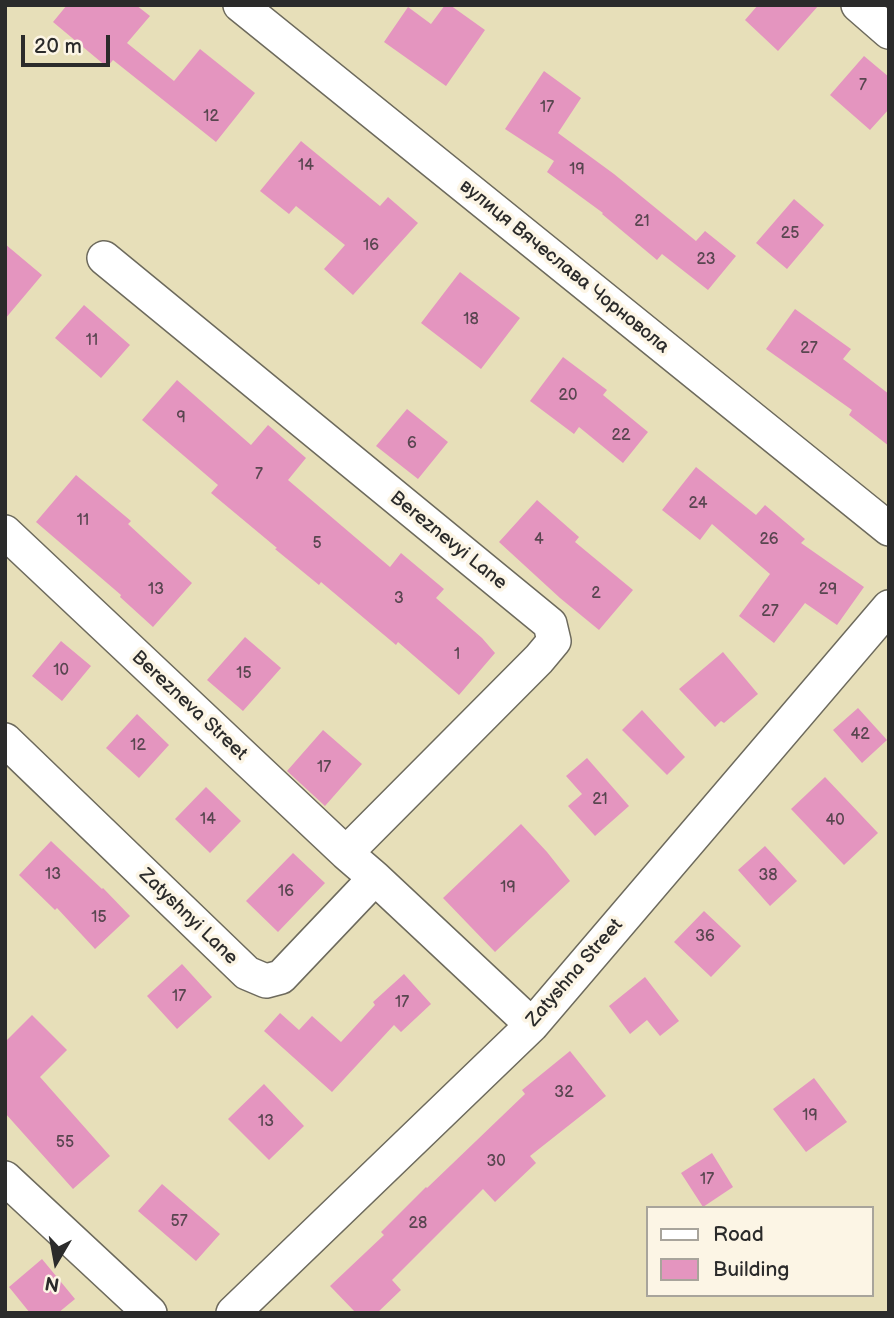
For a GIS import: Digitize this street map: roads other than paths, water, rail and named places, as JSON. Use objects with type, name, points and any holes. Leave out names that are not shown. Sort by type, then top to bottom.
[{"type":"street","name":"вулиця Вячеслава Чорновола","points":[[240,5],[889,529]]},
{"type":"street","points":[[858,5],[889,32]]},
{"type":"street","name":"Bereznevyi Lane","points":[[104,258],[550,624],[554,641],[539,659],[346,853]]},
{"type":"street","name":"Berezneva Street","points":[[5,532],[532,1025]]},
{"type":"street","name":"Zatyshna Street","points":[[233,1313],[532,1025],[889,607]]},
{"type":"street","name":"Zatyshnyi Lane","points":[[5,740],[247,973],[266,981],[281,977],[375,878]]},
{"type":"street","points":[[5,1178],[150,1313]]}]
